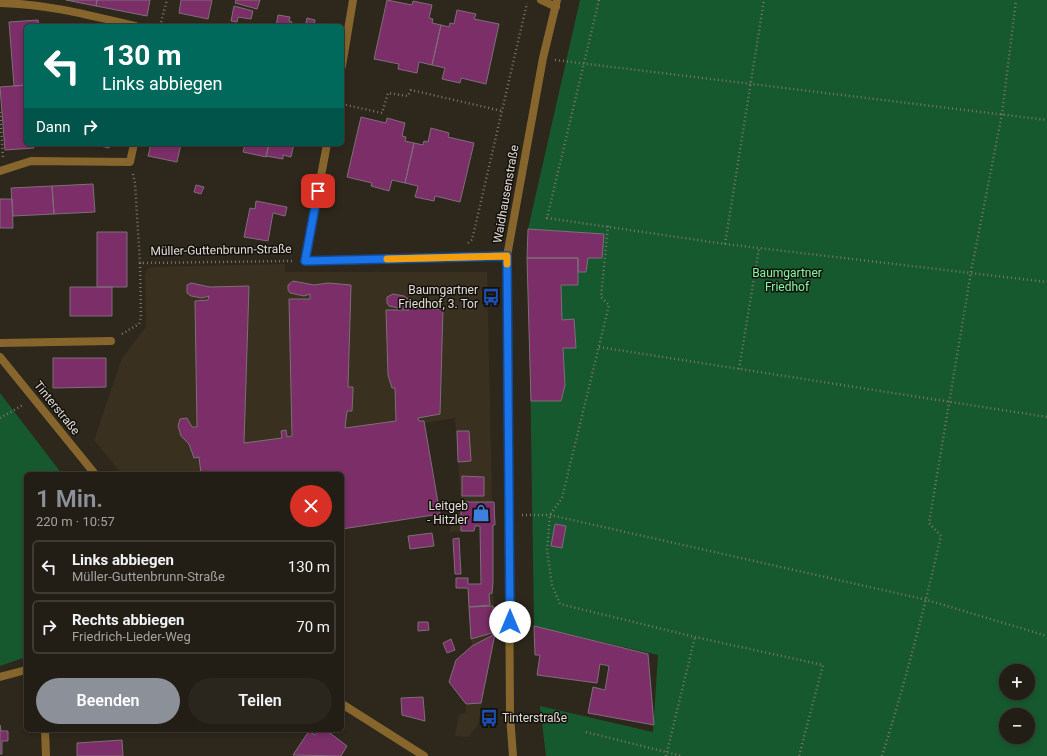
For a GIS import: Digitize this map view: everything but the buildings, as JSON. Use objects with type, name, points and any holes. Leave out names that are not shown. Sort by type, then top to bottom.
[{"type":"street","points":[[344,54],[353,0]]},
{"type":"street","points":[[541,0],[556,4]]},
{"type":"street","points":[[0,3],[33,4],[66,9],[127,24]]},
{"type":"street","name":"Waidhausenstraße","points":[[513,756],[510,715],[510,515],[507,256],[543,58],[556,4]]},
{"type":"street","points":[[2,171],[31,161],[130,162],[134,146]]},
{"type":"street","points":[[305,261],[326,146]]},
{"type":"street","name":"Müller-Guttenbrunn-Straße","points":[[305,261],[507,256]]},
{"type":"street","points":[[0,343],[111,341]]},
{"type":"street","name":"Tinterstraße","points":[[0,356],[93,472]]},
{"type":"street","points":[[0,677],[24,671]]},
{"type":"street","points":[[344,705],[424,756]]},
{"type":"street","points":[[45,732],[46,756]]},
{"type":"path","points":[[161,24],[167,0]]},
{"type":"path","points":[[466,244],[472,240],[528,0]]},
{"type":"path","points":[[599,0],[547,218],[724,244],[1047,282]]},
{"type":"path","points":[[724,244],[764,0]]},
{"type":"path","points":[[882,756],[904,686],[927,600],[941,536],[929,523],[971,272],[1002,114],[1016,0]]},
{"type":"path","points":[[543,58],[583,65],[1047,120]]},
{"type":"path","points":[[344,104],[382,113],[388,93],[408,96],[411,90],[502,111]]},
{"type":"path","points":[[0,112],[2,171]]},
{"type":"path","points":[[130,162],[135,183],[140,263]]},
{"type":"path","points":[[608,226],[601,297],[609,305],[562,498],[550,515],[547,550],[552,585],[560,604],[695,637],[823,665],[799,756]]},
{"type":"path","points":[[739,369],[759,248]]},
{"type":"path","name":"Müller-Guttenbrunn-Straße","points":[[111,341],[139,324],[141,318],[140,263],[305,261]]},
{"type":"path","points":[[599,347],[1047,418]]},
{"type":"path","points":[[0,418],[34,398]]},
{"type":"path","points":[[510,515],[550,515],[927,600],[1047,636]]},
{"type":"path","points":[[666,756],[695,637]]},
{"type":"path","points":[[586,732],[682,756]]},
{"type":"shaded area","points":[[285,264],[285,272],[487,272],[492,502],[494,502],[495,525],[493,525],[493,582],[495,634],[478,725],[468,737],[455,736],[459,715],[466,712],[466,704],[456,660],[472,646],[468,589],[456,588],[456,578],[468,578],[468,584],[481,584],[480,526],[475,526],[474,531],[450,532],[452,506],[461,505],[455,418],[424,423],[440,514],[344,529],[344,472],[120,472],[94,440],[122,358],[146,327],[145,274],[148,268]]},
{"type":"green space","name":"Baumgartner Friedhof","points":[[580,0],[1047,0],[1047,756],[546,756],[540,706],[653,732],[658,655],[534,626],[528,229]]},
{"type":"green space","points":[[0,393],[60,472],[24,472],[24,658],[0,666]]},
{"type":"slow traffic","points":[[387,259],[507,256],[507,264]]},
{"type":"place","name":"Baumgartner Friedhof, 3. Tor","points":[[491,297]]},
{"type":"place","name":"Leitgeb - Hitzler","points":[[481,513]]},
{"type":"place","name":"Tinterstraße","points":[[489,718]]},
{"type":"route","points":[[318,191],[305,261],[507,256],[509,337],[510,622]]}]
